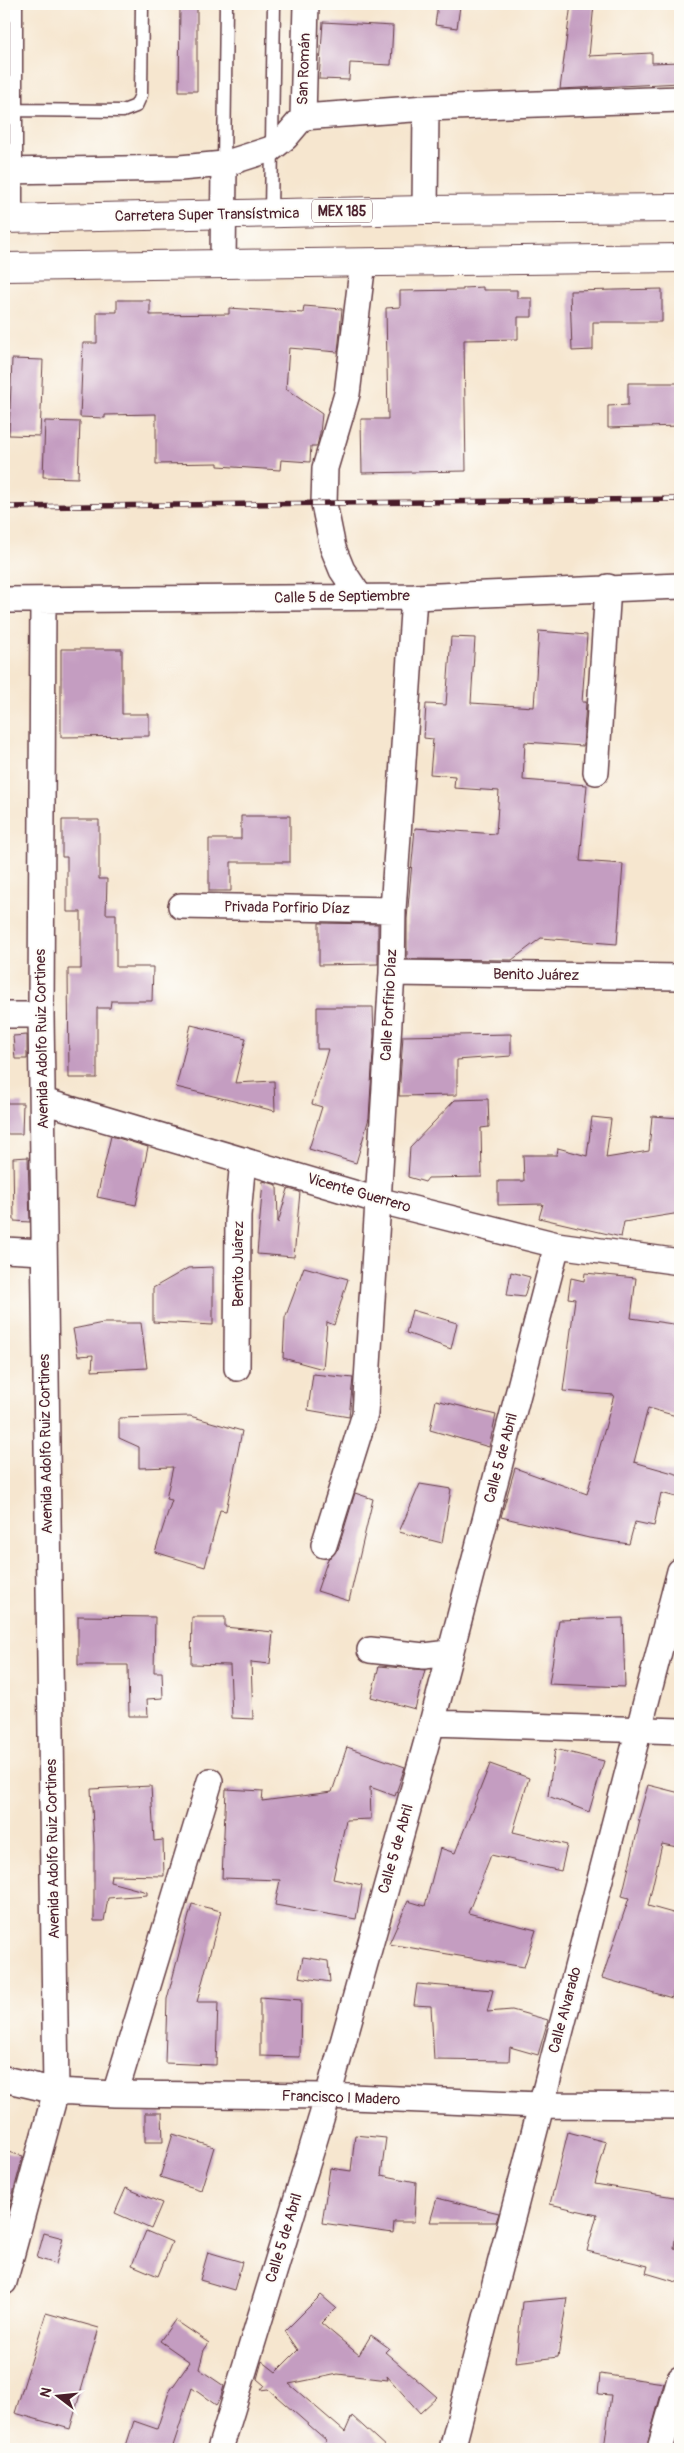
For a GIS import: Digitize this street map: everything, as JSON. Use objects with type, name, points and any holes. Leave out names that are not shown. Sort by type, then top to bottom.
[{"type":"main road","name":"Carretera Super Transístmica","points":[[10,219],[425,210],[680,208]]},
{"type":"main road","points":[[4,267],[680,258]]},
{"type":"street","name":"San Román","points":[[10,171],[180,168],[224,164],[271,149],[286,137],[303,117],[306,4]]},
{"type":"street","points":[[303,117],[426,108],[680,98]]},
{"type":"street","points":[[425,210],[426,108]]},
{"type":"street","points":[[223,265],[224,164]]},
{"type":"street","points":[[360,597],[342,570],[333,548],[324,504],[325,468],[347,394],[363,262]]},
{"type":"street","name":"Calle 5 de Septiembre","points":[[4,600],[414,597],[608,587],[680,586]]},
{"type":"street","points":[[596,772],[608,587]]},
{"type":"street","name":"Calle Porfirio Díaz","points":[[324,1545],[365,1414],[392,974],[393,910],[414,597]]},
{"type":"street","name":"Avenida Adolfo Ruiz Cortines","points":[[4,2282],[56,2091],[43,1252],[41,1015],[43,600]]},
{"type":"street","name":"Privada Porfirio Díaz","points":[[180,906],[393,910]]},
{"type":"street","name":"Benito Juárez","points":[[392,974],[680,977]]},
{"type":"street","points":[[4,1015],[41,1015]]},
{"type":"street","name":"Vicente Guerrero","points":[[43,1101],[377,1200],[557,1245],[680,1262]]},
{"type":"street","name":"Benito Juárez","points":[[237,1368],[238,1215],[243,1160]]},
{"type":"street","name":"Calle 5 de Abril","points":[[220,2449],[328,2096],[432,1723],[557,1245]]},
{"type":"street","points":[[4,1250],[43,1252]]},
{"type":"street","name":"Calle Alvarado","points":[[452,2449],[680,1571]]},
{"type":"street","points":[[370,1650],[424,1656],[450,1653]]},
{"type":"street","points":[[432,1723],[680,1731]]},
{"type":"street","points":[[115,2094],[210,1781]]},
{"type":"street","name":"Francisco I Madero","points":[[4,2079],[56,2091],[115,2094],[328,2096],[540,2105],[680,2106]]},
{"type":"street","points":[[660,2449],[680,2379]]},
{"type":"lane","points":[[10,219],[10,171],[16,110],[16,4]]},
{"type":"lane","points":[[16,110],[123,111],[136,106],[141,95],[142,4]]},
{"type":"lane","points":[[224,164],[226,4]]},
{"type":"lane","points":[[271,213],[274,4]]},
{"type":"building","points":[[180,4],[197,4],[197,91],[179,91]]},
{"type":"building","points":[[438,4],[460,6],[457,28],[435,25]]},
{"type":"building","points":[[571,4],[594,4],[589,56],[652,53],[652,63],[680,62],[680,83],[560,89]]},
{"type":"building","points":[[323,22],[393,26],[391,65],[350,63],[349,80],[319,79]]},
{"type":"building","points":[[483,287],[483,290],[517,290],[517,298],[532,298],[532,317],[518,317],[518,339],[464,340],[466,471],[362,473],[361,419],[388,419],[386,308],[400,307],[400,291],[463,290],[463,288]]},
{"type":"building","points":[[662,289],[662,322],[593,322],[593,350],[572,351],[570,291]]},
{"type":"building","points":[[117,300],[150,300],[150,315],[229,314],[229,308],[303,313],[304,306],[342,309],[338,352],[289,348],[286,389],[322,414],[317,446],[311,446],[310,462],[281,460],[280,470],[218,466],[218,463],[156,464],[156,414],[105,415],[105,418],[80,417],[83,343],[97,343],[97,312],[117,312]]},
{"type":"building","points":[[12,359],[43,360],[40,436],[9,435]]},
{"type":"building","points":[[628,383],[680,383],[680,426],[608,428],[608,406],[628,405]]},
{"type":"building","points":[[45,421],[80,422],[78,478],[43,477]]},
{"type":"building","points":[[539,631],[587,635],[582,702],[586,702],[583,746],[525,742],[523,780],[587,785],[580,861],[623,864],[617,944],[541,938],[512,960],[407,959],[407,919],[415,828],[496,834],[499,791],[454,788],[455,776],[430,774],[433,739],[424,738],[426,704],[446,705],[451,637],[475,638],[471,703],[534,707]]},
{"type":"building","points":[[61,649],[122,649],[122,714],[149,714],[149,736],[61,737]]},
{"type":"building","points":[[241,816],[290,816],[290,862],[231,862],[231,891],[209,891],[209,839],[241,839]]},
{"type":"building","points":[[62,820],[99,820],[99,879],[107,879],[106,914],[116,914],[116,967],[153,967],[152,1001],[111,1001],[110,1008],[97,1008],[97,1078],[69,1078],[68,969],[81,969],[81,912],[67,912],[67,857],[62,857]]},
{"type":"building","points":[[319,923],[378,924],[378,964],[319,965]]},
{"type":"building","points":[[317,1007],[373,1007],[374,1036],[369,1118],[356,1163],[309,1149],[322,1107],[312,1104],[328,1049],[317,1049]]},
{"type":"building","points":[[191,1025],[246,1038],[235,1083],[274,1081],[275,1111],[176,1087]]},
{"type":"building","points":[[511,1034],[511,1056],[457,1060],[457,1095],[399,1096],[403,1036]]},
{"type":"building","points":[[27,1035],[27,1059],[15,1059],[13,1036]]},
{"type":"building","points":[[488,1099],[489,1127],[481,1128],[482,1177],[428,1178],[425,1182],[408,1177],[410,1147],[455,1100]]},
{"type":"building","points":[[4,1103],[23,1103],[22,1134],[4,1134]]},
{"type":"building","points":[[652,1116],[680,1118],[680,1213],[624,1222],[621,1237],[539,1218],[543,1204],[498,1205],[498,1181],[524,1181],[523,1155],[557,1155],[558,1148],[587,1156],[592,1117],[611,1119],[606,1158],[649,1151]]},
{"type":"building","points":[[111,1136],[148,1147],[136,1205],[97,1197]]},
{"type":"building","points":[[28,1157],[30,1222],[14,1221],[13,1158]]},
{"type":"building","points":[[263,1181],[277,1185],[278,1223],[288,1189],[300,1192],[294,1257],[257,1254]]},
{"type":"building","points":[[213,1267],[213,1325],[153,1322],[153,1288],[188,1268]]},
{"type":"building","points":[[304,1267],[348,1279],[334,1325],[327,1322],[323,1369],[283,1358],[285,1318]]},
{"type":"building","points":[[511,1272],[530,1277],[524,1297],[507,1295]]},
{"type":"building","points":[[585,1273],[636,1278],[631,1318],[680,1325],[680,1417],[648,1408],[634,1462],[680,1475],[680,1498],[661,1493],[654,1526],[635,1522],[629,1544],[589,1538],[501,1517],[515,1468],[587,1494],[614,1395],[563,1391],[575,1299],[568,1298],[571,1278],[584,1281]]},
{"type":"building","points":[[412,1310],[457,1323],[451,1349],[406,1333]]},
{"type":"building","points":[[103,1323],[141,1323],[147,1368],[92,1371],[93,1355],[78,1356],[73,1329]]},
{"type":"building","points":[[313,1374],[353,1378],[349,1417],[308,1410]]},
{"type":"building","points":[[436,1400],[496,1415],[489,1447],[430,1430]]},
{"type":"building","points":[[190,1416],[242,1431],[226,1511],[220,1510],[205,1567],[155,1552],[172,1500],[166,1499],[173,1467],[139,1468],[139,1447],[119,1438],[119,1418]]},
{"type":"building","points":[[420,1484],[451,1489],[442,1543],[399,1532]]},
{"type":"building","points":[[355,1493],[373,1499],[349,1601],[317,1591],[328,1559],[338,1549]]},
{"type":"building","points":[[78,1616],[155,1617],[154,1672],[162,1672],[163,1698],[147,1699],[148,1716],[129,1716],[128,1665],[78,1665]]},
{"type":"building","points":[[192,1617],[225,1617],[225,1627],[273,1632],[270,1664],[251,1662],[253,1719],[232,1718],[230,1665],[191,1664]]},
{"type":"building","points":[[623,1618],[625,1687],[549,1684],[559,1620]]},
{"type":"building","points":[[379,1666],[425,1670],[415,1709],[371,1697]]},
{"type":"building","points":[[347,1747],[405,1767],[395,1796],[370,1787],[371,1819],[346,1820],[333,1879],[362,1885],[356,1919],[275,1905],[280,1880],[222,1878],[226,1789],[263,1791],[262,1801],[332,1792]]},
{"type":"building","points":[[555,1749],[604,1761],[589,1812],[548,1796]]},
{"type":"building","points":[[490,1764],[529,1778],[513,1832],[567,1845],[561,1871],[491,1855],[468,1913],[536,1930],[524,1967],[389,1944],[408,1901],[425,1906],[440,1848],[455,1853]]},
{"type":"building","points":[[648,1785],[680,1793],[680,1835],[677,1847],[662,1844],[648,1906],[680,1915],[680,1959],[672,1998],[602,1978],[629,1898],[622,1896],[640,1820],[638,1820]]},
{"type":"building","points":[[151,1786],[154,1841],[163,1840],[164,1876],[111,1875],[110,1882],[147,1892],[147,1895],[108,1898],[104,1921],[94,1921],[94,1845],[91,1789]]},
{"type":"building","points":[[192,1904],[221,1911],[197,2002],[218,2002],[216,2065],[165,2063],[167,1999]]},
{"type":"building","points":[[303,1957],[328,1961],[330,1982],[299,1977]]},
{"type":"building","points":[[417,1984],[493,1990],[487,2012],[512,2010],[548,2020],[538,2055],[510,2047],[509,2061],[434,2060],[431,2006],[414,2005]]},
{"type":"building","points":[[260,1997],[301,2000],[300,2057],[260,2056]]},
{"type":"building","points":[[145,2113],[162,2113],[163,2142],[145,2142]]},
{"type":"building","points":[[568,2132],[606,2142],[595,2184],[680,2198],[674,2248],[680,2249],[680,2283],[646,2273],[648,2266],[587,2251],[597,2215],[550,2204]]},
{"type":"building","points":[[173,2134],[214,2147],[201,2190],[160,2177]]},
{"type":"building","points":[[355,2135],[386,2138],[381,2175],[416,2182],[414,2222],[394,2222],[393,2233],[322,2223],[330,2168],[351,2171]]},
{"type":"building","points":[[4,2151],[23,2156],[5,2224],[4,2224]]},
{"type":"building","points":[[126,2188],[162,2203],[151,2229],[115,2213]]},
{"type":"building","points":[[437,2198],[499,2213],[496,2222],[430,2222]]},
{"type":"building","points":[[146,2231],[172,2242],[158,2276],[132,2265]]},
{"type":"building","points":[[44,2233],[63,2238],[56,2264],[37,2258]]},
{"type":"building","points":[[208,2252],[242,2262],[234,2290],[200,2280]]},
{"type":"building","points":[[321,2295],[336,2308],[321,2323],[359,2355],[371,2335],[389,2348],[385,2352],[437,2397],[420,2413],[387,2376],[388,2380],[338,2374],[289,2384],[345,2432],[352,2416],[388,2449],[324,2449],[326,2440],[268,2389],[260,2390],[264,2385],[257,2379],[262,2361],[276,2372],[298,2350],[285,2331]]},
{"type":"building","points":[[567,2298],[558,2357],[516,2362],[522,2302]]},
{"type":"building","points":[[46,2313],[99,2328],[70,2429],[15,2413]]},
{"type":"building","points":[[175,2320],[209,2343],[204,2350],[199,2369],[224,2386],[220,2399],[216,2405],[192,2388],[172,2449],[125,2449],[134,2421],[157,2429],[169,2392],[190,2362],[160,2341]]},
{"type":"building","points":[[600,2374],[664,2383],[646,2449],[604,2449],[611,2395],[598,2394]]},
{"type":"railway","points":[[4,507],[680,499]]}]
